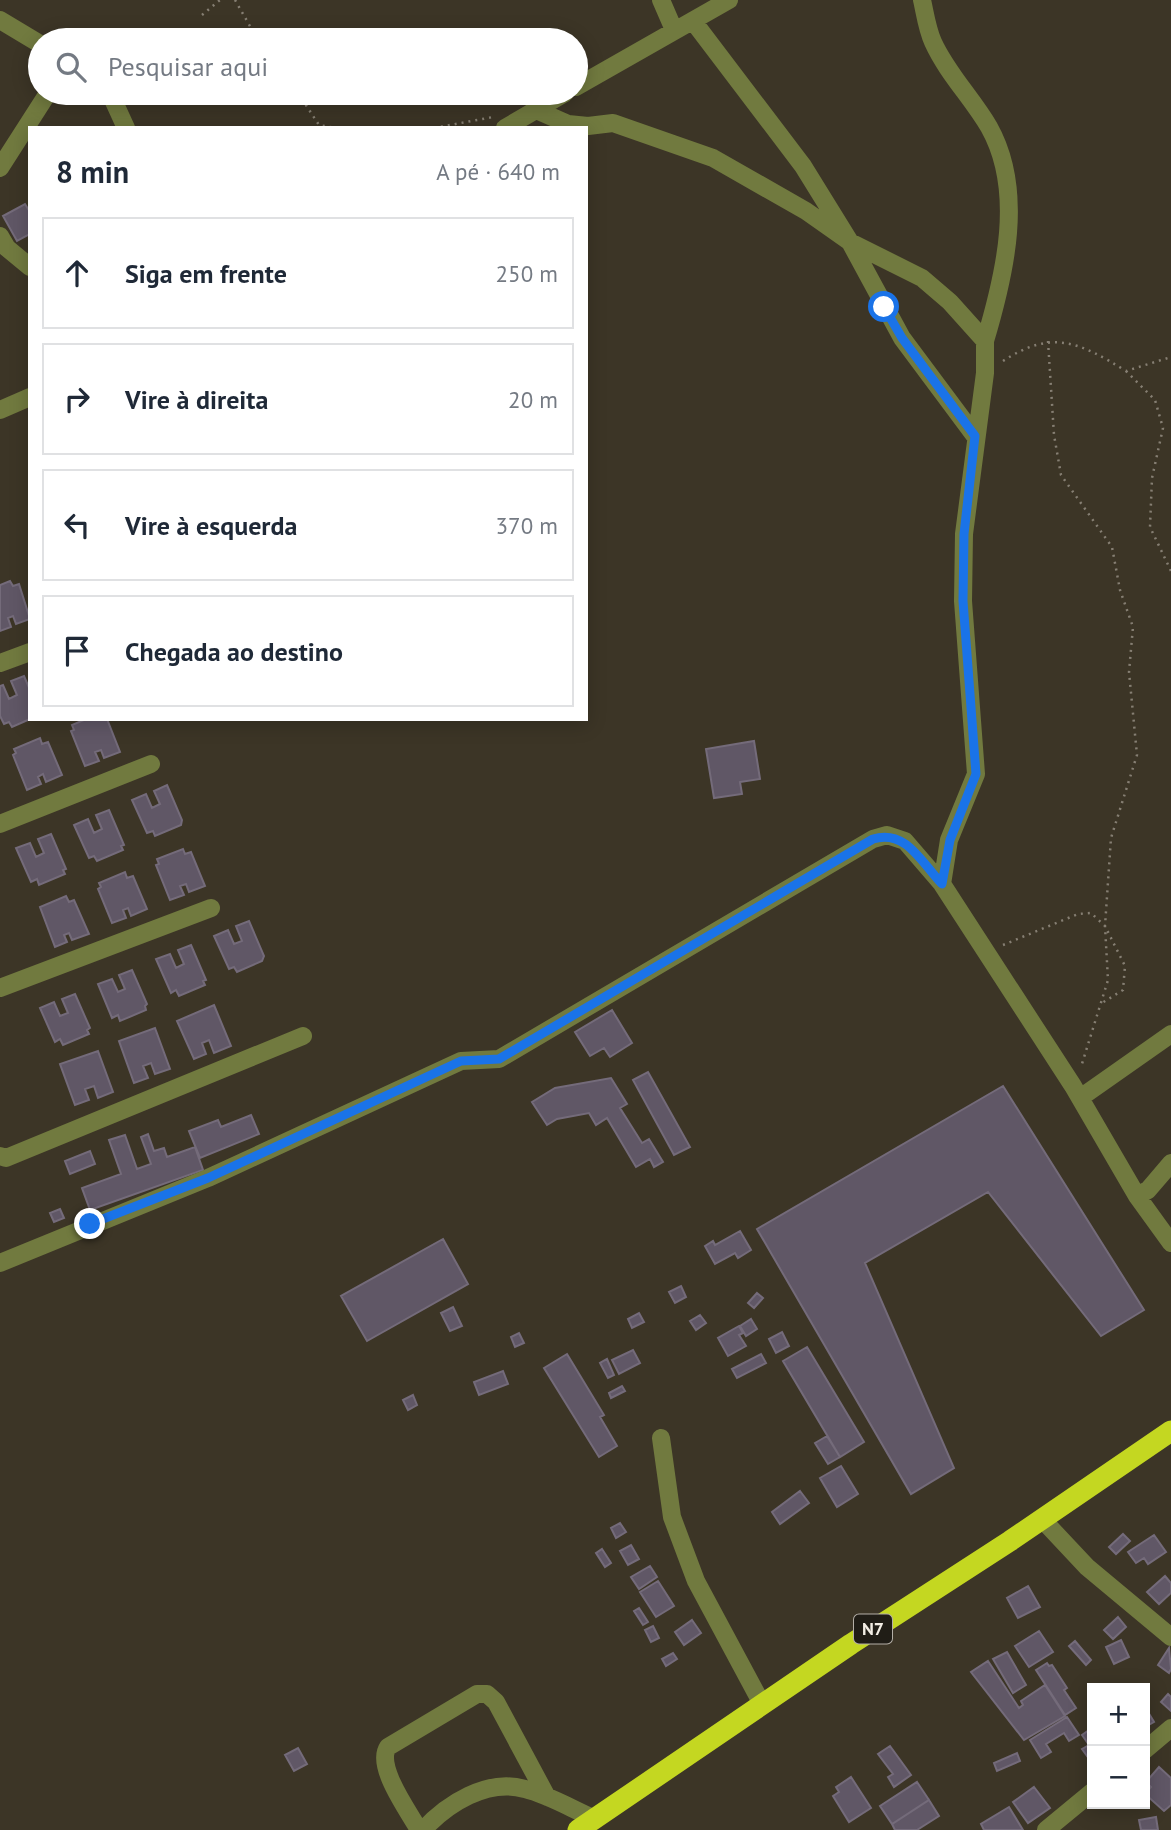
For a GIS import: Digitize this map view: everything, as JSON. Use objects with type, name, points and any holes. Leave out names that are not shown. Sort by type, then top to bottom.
[{"type":"highway","name":"N7","points":[[587,1825],[762,1704],[1171,1431]]},
{"type":"street","points":[[661,0],[674,30]]},
{"type":"street","points":[[588,80],[729,0]]},
{"type":"street","points":[[922,0],[931,40],[988,125],[1002,153],[1010,196],[998,297],[985,341],[985,373],[964,534],[963,601],[976,774],[950,840],[942,884]]},
{"type":"street","points":[[0,20],[28,37]]},
{"type":"street","points":[[693,21],[803,166],[850,242],[902,338],[975,436]]},
{"type":"street","points":[[0,168],[40,105]]},
{"type":"street","points":[[115,105],[125,126]]},
{"type":"street","points":[[501,122],[542,105]]},
{"type":"street","points":[[534,109],[568,124],[587,126],[613,123],[713,158],[806,211],[850,242],[922,278],[950,302],[985,341]]},
{"type":"street","points":[[0,236],[7,248],[28,265]]},
{"type":"street","points":[[0,410],[28,398]]},
{"type":"street","points":[[0,663],[28,653]]},
{"type":"street","points":[[0,824],[150,764]]},
{"type":"street","points":[[0,1263],[208,1178],[461,1061],[499,1059],[873,839],[887,835],[905,841],[942,884],[1076,1092],[1138,1196],[1171,1243]]},
{"type":"street","points":[[0,988],[211,908]]},
{"type":"street","points":[[1076,1092],[1171,1034]]},
{"type":"street","points":[[0,1156],[6,1158],[303,1036]]},
{"type":"street","points":[[1138,1196],[1148,1190],[1171,1163]]},
{"type":"street","points":[[661,1438],[672,1517],[696,1581],[762,1704]]},
{"type":"street","points":[[1042,1519],[1087,1567],[1171,1637]]},
{"type":"street","points":[[547,1797],[496,1702],[487,1694],[477,1694],[388,1747],[384,1753],[384,1766],[421,1830],[440,1812],[474,1793],[496,1788],[523,1788],[547,1797],[587,1825]]},
{"type":"street","points":[[1150,1746],[1171,1728]]},
{"type":"street","points":[[1046,1830],[1087,1796]]},
{"type":"path","points":[[202,15],[220,0]]},
{"type":"path","points":[[235,0],[251,28]]},
{"type":"path","points":[[306,105],[319,125],[325,126]]},
{"type":"path","points":[[456,126],[501,122]]},
{"type":"path","points":[[1048,341],[1054,435],[1061,475],[1112,547],[1120,590],[1133,627],[1129,672],[1137,755],[1111,838],[1105,926],[1108,980],[1076,1092]]},
{"type":"path","points":[[985,373],[1023,348],[1048,341],[1086,346],[1126,371],[1155,400],[1163,428],[1152,478],[1150,527],[1171,570]]},
{"type":"path","points":[[1126,371],[1171,357]]},
{"type":"path","points":[[988,953],[1027,933],[1059,924],[1077,914],[1091,914],[1105,926],[1125,966],[1123,990],[1100,1004]]},
{"type":"building","points":[[25,204],[28,209],[28,235],[17,241],[3,216]]},
{"type":"building","points":[[10,581],[13,586],[19,584],[28,620],[16,624],[13,616],[8,618],[11,627],[0,631],[0,585]]},
{"type":"building","points":[[24,676],[28,685],[28,720],[12,727],[9,722],[4,724],[0,716],[0,686],[3,685],[9,699],[17,695],[11,681]]},
{"type":"building","points":[[81,721],[108,721],[120,752],[104,758],[101,750],[95,752],[99,761],[85,766],[71,731],[74,730],[72,725]]},
{"type":"building","points":[[40,738],[42,744],[48,742],[62,775],[46,782],[43,774],[38,777],[41,784],[27,790],[13,755],[16,753],[14,749]]},
{"type":"building","points":[[754,741],[760,779],[740,782],[742,794],[714,798],[706,749]]},
{"type":"building","points":[[167,785],[182,820],[181,825],[155,836],[153,831],[147,833],[132,800],[146,794],[152,808],[160,804],[154,791]]},
{"type":"building","points":[[109,810],[124,845],[121,846],[123,850],[97,861],[94,856],[89,858],[74,825],[88,819],[94,833],[102,829],[96,815]]},
{"type":"building","points":[[51,834],[66,869],[63,870],[65,874],[39,885],[37,879],[31,882],[16,848],[30,843],[36,857],[44,853],[38,839]]},
{"type":"building","points":[[183,849],[185,854],[191,852],[205,886],[189,892],[186,884],[180,886],[184,895],[170,900],[156,865],[159,864],[157,859]]},
{"type":"building","points":[[125,872],[127,878],[133,876],[147,909],[131,916],[128,908],[123,910],[126,918],[112,923],[98,889],[101,887],[99,883]]},
{"type":"building","points":[[66,896],[69,902],[74,900],[89,934],[72,940],[69,933],[64,935],[67,942],[55,947],[40,907]]},
{"type":"building","points":[[249,921],[264,956],[262,961],[237,972],[234,967],[229,969],[214,936],[228,930],[234,944],[242,941],[236,926]]},
{"type":"building","points":[[191,945],[206,980],[203,981],[205,985],[179,996],[176,990],[171,993],[156,959],[170,954],[176,968],[184,964],[178,950]]},
{"type":"building","points":[[132,970],[147,1004],[146,1010],[120,1021],[118,1015],[112,1018],[98,984],[112,979],[118,992],[125,989],[119,975]]},
{"type":"building","points":[[75,994],[90,1028],[87,1030],[89,1034],[63,1045],[60,1039],[55,1042],[40,1008],[54,1002],[60,1016],[68,1013],[62,999]]},
{"type":"building","points":[[214,1005],[231,1046],[214,1053],[209,1040],[202,1043],[206,1054],[194,1059],[177,1021]]},
{"type":"building","points":[[612,1010],[632,1043],[610,1057],[604,1048],[590,1056],[575,1032]]},
{"type":"building","points":[[155,1028],[170,1069],[155,1074],[151,1063],[143,1066],[148,1078],[134,1083],[119,1041]]},
{"type":"building","points":[[98,1051],[113,1092],[98,1098],[94,1086],[85,1089],[89,1100],[75,1105],[60,1064]]},
{"type":"building","points":[[648,1072],[690,1147],[674,1155],[633,1080]]},
{"type":"building","points":[[611,1078],[627,1104],[620,1108],[642,1143],[649,1139],[663,1162],[654,1167],[650,1159],[636,1167],[607,1118],[596,1125],[589,1113],[557,1119],[547,1125],[532,1102],[555,1088]]},
{"type":"building","points":[[1003,1086],[1144,1310],[1101,1336],[988,1192],[865,1263],[954,1468],[911,1494],[757,1229]]},
{"type":"building","points":[[251,1115],[259,1134],[200,1158],[189,1131],[218,1120],[221,1127]]},
{"type":"building","points":[[148,1134],[154,1151],[164,1148],[167,1157],[195,1147],[203,1170],[90,1210],[82,1188],[121,1174],[109,1140],[125,1135],[137,1169],[151,1164],[141,1137]]},
{"type":"building","points":[[90,1151],[95,1164],[70,1174],[65,1161]]},
{"type":"building","points":[[60,1209],[64,1218],[54,1222],[50,1213]]},
{"type":"building","points":[[740,1231],[751,1250],[738,1258],[735,1253],[715,1264],[705,1246],[713,1241],[715,1245]]},
{"type":"building","points":[[443,1239],[468,1284],[367,1341],[341,1296]]},
{"type":"building","points":[[681,1286],[686,1297],[675,1303],[669,1292]]},
{"type":"building","points":[[757,1293],[763,1298],[754,1308],[748,1303]]},
{"type":"building","points":[[453,1307],[462,1326],[450,1331],[441,1313]]},
{"type":"building","points":[[639,1313],[644,1322],[632,1328],[628,1319]]},
{"type":"building","points":[[700,1315],[706,1323],[696,1330],[690,1321]]},
{"type":"building","points":[[751,1319],[757,1329],[746,1336],[740,1326]]},
{"type":"building","points":[[739,1326],[743,1333],[739,1335],[746,1346],[728,1356],[718,1338]]},
{"type":"building","points":[[782,1332],[789,1346],[776,1353],[769,1339]]},
{"type":"building","points":[[519,1333],[524,1343],[515,1347],[511,1337]]},
{"type":"building","points":[[807,1347],[864,1442],[840,1457],[783,1361]]},
{"type":"building","points":[[633,1350],[640,1363],[619,1374],[612,1360]]},
{"type":"building","points":[[567,1354],[604,1415],[600,1417],[617,1446],[599,1457],[544,1368]]},
{"type":"building","points":[[761,1354],[766,1363],[737,1378],[732,1369]]},
{"type":"building","points":[[607,1359],[614,1375],[608,1378],[600,1363]]},
{"type":"building","points":[[503,1371],[508,1384],[479,1395],[474,1382]]},
{"type":"building","points":[[622,1386],[625,1391],[611,1398],[609,1393]]},
{"type":"building","points":[[413,1395],[417,1405],[408,1410],[403,1400]]},
{"type":"building","points":[[827,1436],[840,1457],[828,1464],[815,1443]]},
{"type":"building","points":[[841,1466],[858,1494],[837,1507],[820,1478]]},
{"type":"building","points":[[800,1491],[809,1503],[780,1524],[772,1512]]},
{"type":"building","points":[[620,1523],[626,1532],[616,1538],[611,1528]]},
{"type":"building","points":[[1123,1534],[1130,1541],[1116,1554],[1109,1547]]},
{"type":"building","points":[[1154,1535],[1166,1552],[1148,1564],[1144,1558],[1136,1563],[1128,1552]]},
{"type":"building","points":[[631,1545],[639,1559],[628,1565],[620,1551]]},
{"type":"building","points":[[602,1549],[611,1563],[605,1567],[596,1553]]},
{"type":"building","points":[[650,1566],[657,1577],[639,1589],[631,1577]]},
{"type":"building","points":[[1165,1576],[1171,1583],[1171,1593],[1159,1604],[1147,1592]]},
{"type":"building","points":[[658,1581],[674,1606],[656,1617],[640,1592]]},
{"type":"building","points":[[1028,1586],[1040,1607],[1018,1618],[1007,1598]]},
{"type":"building","points":[[639,1608],[648,1622],[643,1625],[634,1611]]},
{"type":"building","points":[[1118,1617],[1126,1627],[1113,1639],[1104,1630]]},
{"type":"building","points":[[692,1620],[701,1633],[684,1645],[675,1632]]},
{"type":"building","points":[[653,1626],[659,1638],[651,1642],[645,1630]]},
{"type":"building","points":[[1039,1631],[1053,1652],[1029,1667],[1015,1646]]},
{"type":"building","points":[[1121,1640],[1129,1657],[1114,1664],[1106,1647]]},
{"type":"building","points":[[1075,1641],[1091,1660],[1086,1665],[1069,1646]]},
{"type":"building","points":[[1169,1648],[1171,1669],[1169,1673],[1158,1665]]},
{"type":"building","points":[[1007,1652],[1026,1685],[1013,1693],[993,1659]]},
{"type":"building","points":[[673,1653],[677,1659],[666,1666],[662,1659]]},
{"type":"building","points":[[988,1661],[1019,1708],[1023,1705],[1021,1701],[1045,1685],[1065,1716],[1024,1740],[971,1672]]},
{"type":"building","points":[[1047,1663],[1052,1665],[1067,1688],[1064,1690],[1076,1708],[1065,1715],[1036,1670]]},
{"type":"building","points":[[1168,1694],[1171,1697],[1171,1711],[1161,1702]]},
{"type":"building","points":[[1067,1717],[1079,1735],[1069,1741],[1064,1733],[1046,1744],[1051,1752],[1041,1758],[1030,1740]]},
{"type":"building","points":[[890,1746],[911,1775],[894,1787],[888,1777],[893,1774],[878,1754]]},
{"type":"building","points":[[298,1748],[307,1764],[294,1771],[285,1755]]},
{"type":"building","points":[[1017,1753],[1020,1761],[997,1771],[994,1763]]},
{"type":"building","points":[[1159,1767],[1171,1778],[1171,1805],[1164,1811],[1150,1798],[1150,1777]]},
{"type":"building","points":[[851,1777],[871,1808],[849,1822],[833,1796],[839,1792],[836,1787]]},
{"type":"building","points":[[917,1782],[929,1800],[892,1824],[880,1806]]},
{"type":"building","points":[[1034,1787],[1050,1808],[1028,1823],[1013,1802]]},
{"type":"building","points":[[929,1800],[939,1816],[917,1830],[895,1830],[892,1824]]},
{"type":"building","points":[[1009,1807],[1023,1830],[984,1830],[981,1824]]},
{"type":"building","points":[[1156,1817],[1158,1830],[1141,1830],[1139,1820]]},
{"type":"route","points":[[90,1224],[208,1178],[461,1061],[499,1059],[873,839],[887,835],[905,841],[942,884],[950,840],[976,774],[963,601],[964,534],[975,436],[902,338],[884,307]]}]
